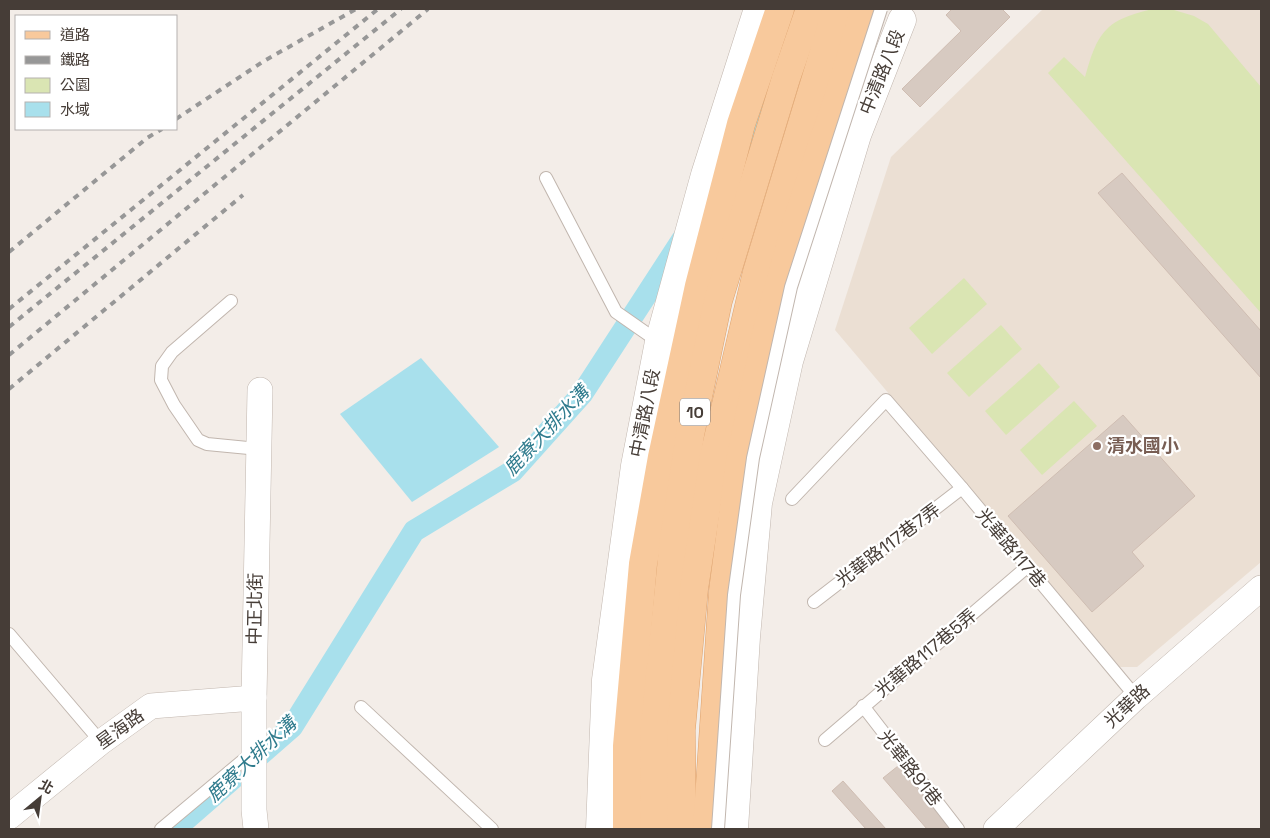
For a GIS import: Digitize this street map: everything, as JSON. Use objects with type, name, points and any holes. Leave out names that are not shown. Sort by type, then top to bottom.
[{"type":"main road","points":[[627,829],[627,746],[642,574],[662,457],[699,286],[741,124],[780,9]]},
{"type":"main road","name":"10","points":[[654,829],[654,725],[674,539],[690,435],[718,301],[786,78],[810,9]]},
{"type":"main road","name":"10","points":[[682,829],[681,730],[694,589],[714,456],[757,272],[837,9]]},
{"type":"main road","points":[[707,829],[723,591],[740,461],[767,330],[796,226],[867,9]]},
{"type":"street","name":"中清路八段","points":[[600,829],[606,680],[635,466],[659,342],[705,175],[758,9]]},
{"type":"street","points":[[867,9],[892,15]]},
{"type":"street","name":"中清路八段","points":[[734,829],[746,637],[758,503],[789,361],[892,15]]},
{"type":"street","name":"中正北街","points":[[256,829],[254,810],[254,698],[260,390]]},
{"type":"street","name":"光華路","points":[[996,829],[1136,697],[1261,588]]},
{"type":"street","name":"星海路","points":[[9,818],[101,742],[151,706],[254,698]]},
{"type":"lane","points":[[617,829],[618,747],[627,654],[637,564],[655,449],[667,388],[729,144],[771,9]]},
{"type":"lane","points":[[718,829],[734,595],[753,458],[791,287],[892,15]]},
{"type":"lane","points":[[546,178],[616,312],[659,342]]},
{"type":"lane","points":[[231,301],[172,352],[162,366],[161,380],[174,405],[198,440],[207,444],[259,449]]},
{"type":"lane","name":"光華路117巷","points":[[792,499],[886,400],[1136,697]]},
{"type":"lane","name":"光華路117巷7弄","points":[[814,602],[962,488]]},
{"type":"lane","name":"光華路117巷5弄","points":[[825,740],[1027,567]]},
{"type":"lane","points":[[9,634],[101,742]]},
{"type":"lane","points":[[361,706],[492,829]]},
{"type":"lane","name":"光華路91巷","points":[[863,706],[958,829]]},
{"type":"lane","points":[[161,829],[254,751]]},
{"type":"shaded area","name":"清水國小","points":[[1043,9],[1261,9],[1261,562],[1137,667],[1120,667],[835,330],[891,157]]},
{"type":"green space","points":[[1152,9],[1174,10],[1194,16],[1208,24],[1261,87],[1261,313],[1048,73],[1064,57],[1085,77],[1094,50],[1104,32],[1124,18]]},
{"type":"green space","points":[[964,278],[987,304],[932,354],[909,328]]},
{"type":"green space","points":[[1001,325],[1022,349],[969,397],[947,373]]},
{"type":"green space","points":[[1039,363],[1060,387],[1006,435],[985,411]]},
{"type":"green space","points":[[1074,401],[1097,426],[1042,475],[1020,450]]},
{"type":"water","points":[[421,358],[499,447],[412,502],[340,414]]},
{"type":"building","points":[[952,9],[1002,9],[1010,17],[920,107],[902,89],[961,31],[946,15]]},
{"type":"building","points":[[1122,173],[1261,331],[1261,378],[1098,193]]},
{"type":"building","points":[[1123,415],[1195,496],[1132,552],[1144,566],[1092,612],[1008,516]]},
{"type":"building","points":[[898,766],[951,829],[927,829],[883,778]]},
{"type":"building","points":[[843,781],[886,829],[866,829],[832,791]]},
{"type":"waterway","name":"鹿寮大排水溝","points":[[777,66],[795,9]]},
{"type":"waterway","name":"鹿寮大排水溝","points":[[737,157],[759,123],[767,97]]},
{"type":"waterway","name":"鹿寮大排水溝","points":[[175,829],[292,727],[414,531],[513,471],[582,394],[682,240]]},
{"type":"railway","points":[[178,118],[264,61],[356,9]]},
{"type":"railway","points":[[9,309],[378,9]]},
{"type":"railway","points":[[9,327],[401,9]]},
{"type":"railway","points":[[9,355],[428,9]]},
{"type":"railway","points":[[9,252],[147,138],[160,130]]},
{"type":"railway","points":[[9,389],[243,195]]},
{"type":"place","name":"清水國小","points":[[1097,446]]}]
